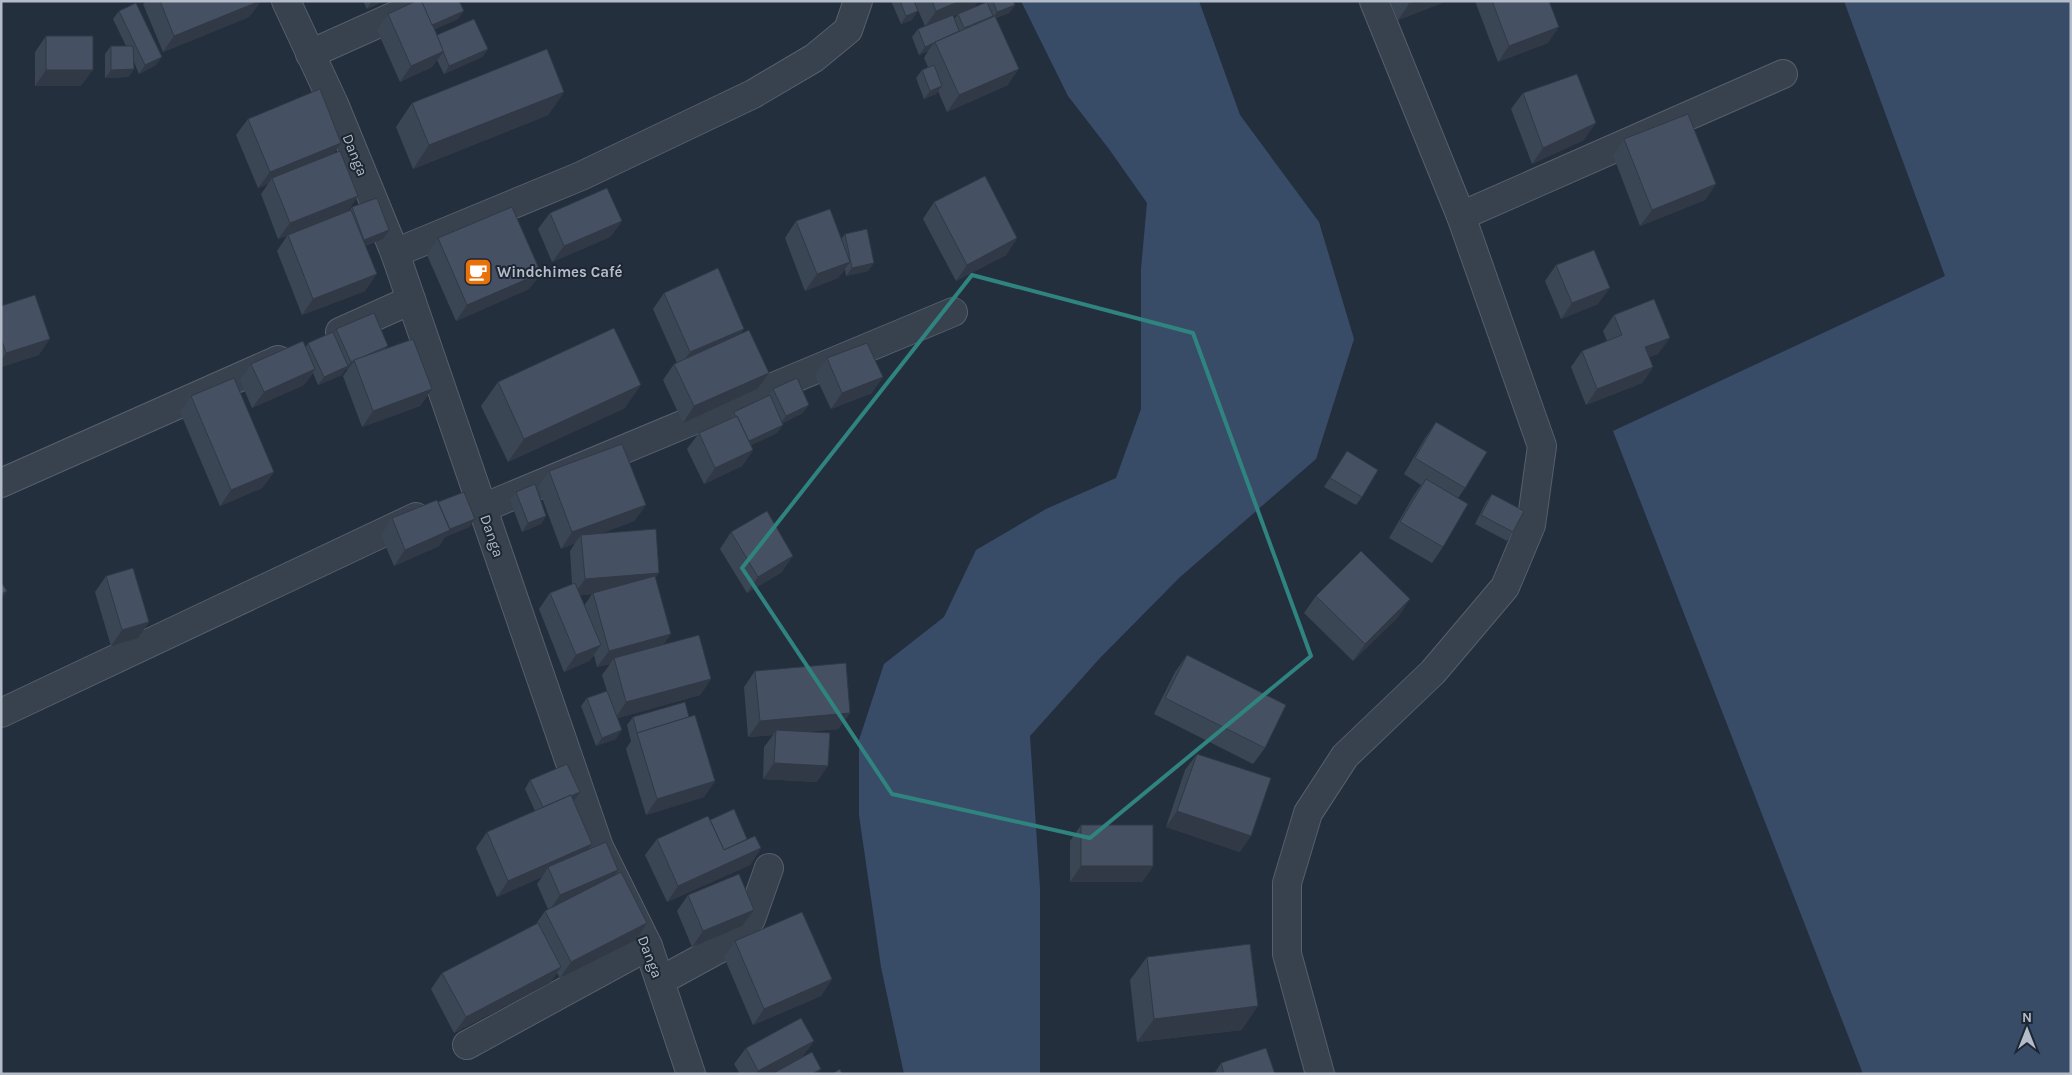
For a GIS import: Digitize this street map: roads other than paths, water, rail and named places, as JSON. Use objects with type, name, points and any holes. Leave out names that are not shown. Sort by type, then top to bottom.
[{"type":"street","name":"Danga","points":[[286,1],[334,104],[395,253],[411,300],[464,500],[599,847],[648,946],[690,1074]]},
{"type":"street","points":[[310,54],[428,1]]},
{"type":"street","points":[[395,253],[582,176],[753,94],[814,58],[848,30],[858,1]]},
{"type":"street","points":[[1320,1074],[1287,954],[1287,884],[1308,813],[1344,756],[1433,672],[1505,587],[1531,525],[1542,446],[1461,216],[1374,1]]},
{"type":"street","points":[[1461,216],[1782,74]]},
{"type":"street","points":[[1,483],[411,300]]},
{"type":"street","points":[[1,713],[464,500],[953,312]]},
{"type":"street","points":[[660,981],[735,940],[751,919],[769,868]]},
{"type":"street","points":[[467,1045],[648,946]]},
{"type":"water","points":[[1021,1],[1199,1],[1240,115],[1319,222],[1354,339],[1316,459],[1179,578],[1100,658],[1030,736],[1040,888],[1040,1074],[904,1074],[881,967],[859,815],[859,740],[884,664],[944,617],[976,550],[1046,509],[1116,478],[1141,409],[1141,269],[1147,203],[1109,149],[1068,96]]},
{"type":"water","points":[[1844,1],[2071,1],[2071,1074],[1863,1074],[1613,431],[1945,276]]},
{"type":"place","name":"Windchimes Café","points":[[478,272]]}]
